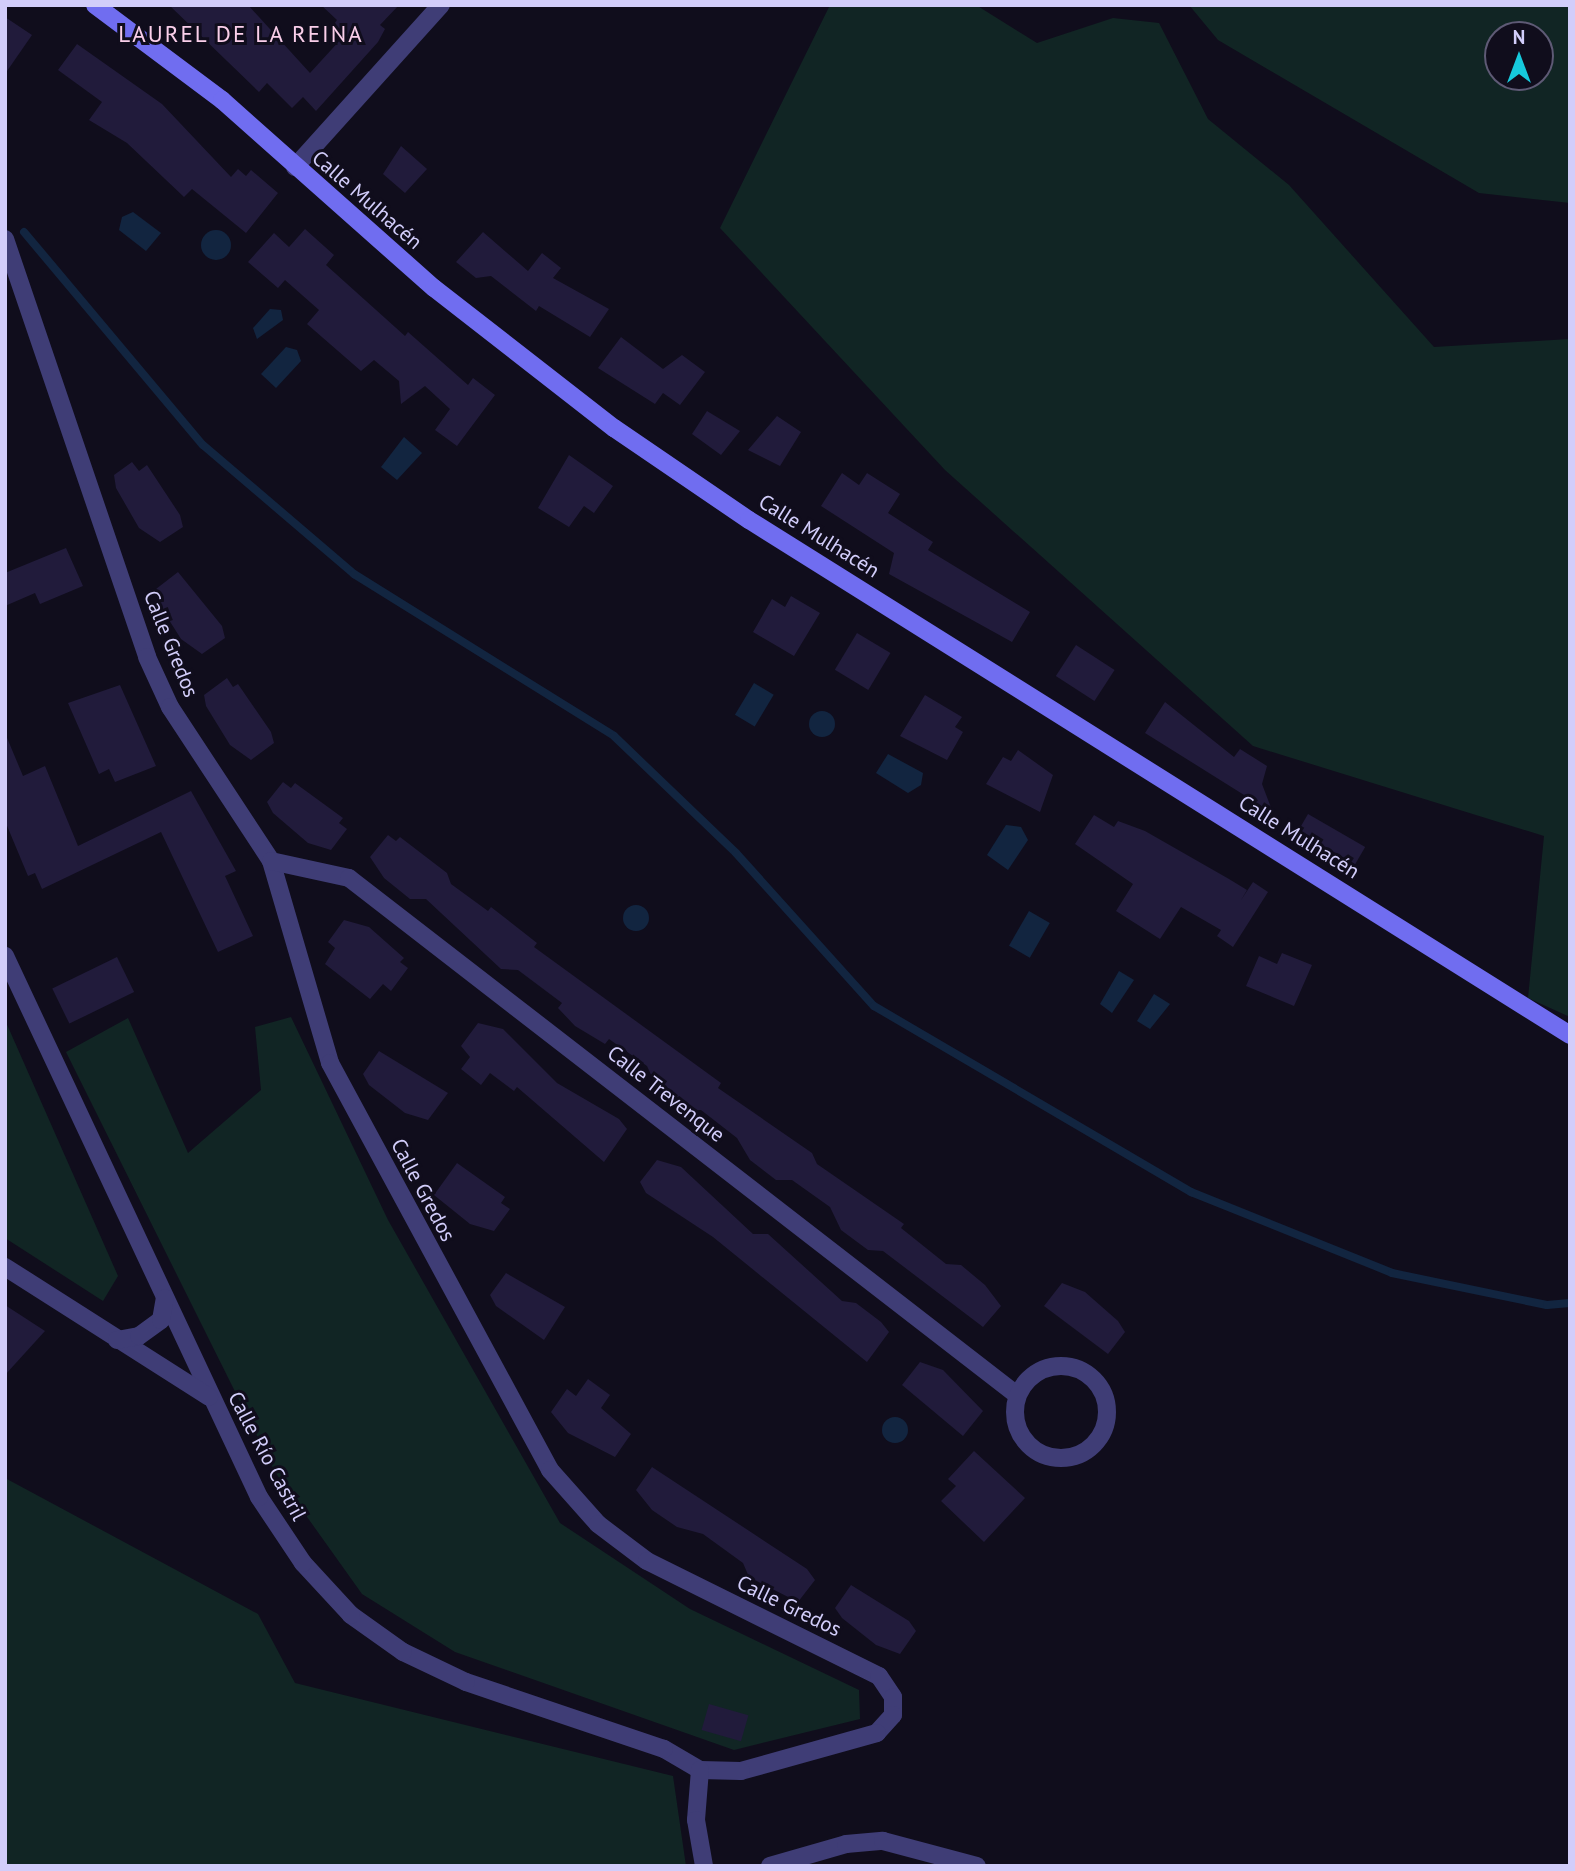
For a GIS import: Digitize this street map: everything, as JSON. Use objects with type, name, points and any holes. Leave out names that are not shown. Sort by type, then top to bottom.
[{"type":"street","points":[[295,167],[441,5]]},
{"type":"street","name":"Calle Mulhacén","points":[[100,6],[222,100],[434,288],[625,436],[1570,1035]]},
{"type":"street","name":"Calle Gredos","points":[[5,239],[148,657],[170,707],[271,861],[330,1063],[550,1470],[598,1524],[647,1561],[879,1675],[893,1697],[893,1715],[877,1733],[741,1771],[699,1770]]},
{"type":"street","name":"Calle Trevenque","points":[[271,861],[349,878],[1017,1395]]},
{"type":"street","name":"Calle Río Castril","points":[[5,956],[209,1397],[266,1508],[303,1563],[351,1615],[403,1652],[466,1682],[664,1749],[699,1770]]},
{"type":"street","points":[[5,1267],[209,1397]]},
{"type":"street","points":[[117,1340],[139,1336],[162,1320],[165,1298]]},
{"type":"street","points":[[1080,1369],[1102,1389],[1104,1432],[1082,1454],[1067,1458],[1037,1451],[1017,1427],[1017,1395],[1038,1371],[1080,1369]]},
{"type":"street","points":[[699,1770],[696,1820],[704,1866]]},
{"type":"street","points":[[770,1866],[846,1844],[883,1841],[977,1866]]},
{"type":"green space","points":[[830,5],[976,5],[1037,43],[1113,18],[1159,23],[1208,119],[1289,185],[1434,347],[1570,339],[1570,1017],[1528,998],[1544,836],[1253,746],[945,470],[720,228]]},
{"type":"green space","points":[[1189,5],[1570,5],[1570,203],[1479,193],[1218,40]]},
{"type":"green space","points":[[291,1017],[388,1220],[560,1523],[690,1609],[859,1690],[860,1719],[734,1750],[455,1652],[362,1594],[275,1472],[66,1052],[128,1018],[188,1153],[261,1090],[255,1027]]},
{"type":"green space","points":[[5,1020],[118,1276],[103,1301],[5,1238]]},
{"type":"green space","points":[[5,1478],[258,1614],[295,1683],[673,1776],[686,1866],[5,1866]]},
{"type":"water","points":[[133,212],[161,233],[146,251],[119,230],[122,217]]},
{"type":"water","points":[[216,230],[227,234],[231,245],[227,256],[216,260],[205,256],[201,245],[205,234]]},
{"type":"water","points":[[270,309],[281,310],[283,320],[257,339],[253,328]]},
{"type":"water","points":[[286,347],[297,350],[301,361],[276,388],[261,374]]},
{"type":"water","points":[[404,437],[422,453],[397,480],[381,467]]},
{"type":"water","points":[[754,683],[774,695],[755,727],[735,715]]},
{"type":"water","points":[[822,711],[831,715],[835,724],[831,733],[822,737],[813,733],[809,724],[813,715]]},
{"type":"water","points":[[888,754],[923,773],[921,785],[908,793],[876,773]]},
{"type":"water","points":[[1006,825],[1021,827],[1028,840],[1008,870],[987,855]]},
{"type":"water","points":[[636,905],[645,909],[649,918],[645,927],[636,931],[627,927],[623,918],[627,909]]},
{"type":"water","points":[[1029,911],[1050,923],[1030,958],[1009,946]]},
{"type":"water","points":[[1119,971],[1134,980],[1112,1013],[1100,1004]]},
{"type":"water","points":[[1154,994],[1170,1004],[1150,1029],[1137,1021]]},
{"type":"water","points":[[895,1417],[904,1421],[908,1430],[904,1439],[895,1443],[886,1439],[882,1430],[886,1421]]},
{"type":"building","points":[[169,5],[248,5],[310,73],[342,38],[331,28],[337,20],[321,5],[399,5],[380,25],[385,29],[378,42],[316,111],[303,97],[292,108],[267,83],[259,92]]},
{"type":"building","points":[[5,17],[32,35],[5,74]]},
{"type":"building","points":[[77,44],[162,104],[231,177],[238,169],[246,176],[251,170],[278,193],[246,233],[192,189],[184,197],[127,143],[89,120],[102,102],[58,70]]},
{"type":"building","points":[[401,146],[427,169],[405,193],[383,174]]},
{"type":"building","points":[[305,229],[334,255],[326,265],[405,336],[408,332],[468,385],[473,378],[495,395],[457,446],[435,430],[450,409],[425,386],[401,404],[399,381],[374,360],[361,371],[307,324],[319,310],[285,280],[278,288],[248,262],[274,233],[289,247]]},
{"type":"building","points":[[483,232],[528,271],[542,253],[561,268],[553,278],[609,309],[590,337],[539,306],[536,311],[491,276],[476,278],[456,262]]},
{"type":"building","points":[[621,337],[663,369],[682,355],[705,372],[680,405],[663,393],[655,404],[598,368]]},
{"type":"building","points":[[707,411],[740,431],[721,455],[692,434]]},
{"type":"building","points":[[777,416],[801,432],[780,466],[748,450]]},
{"type":"building","points":[[569,455],[613,486],[594,513],[584,506],[569,527],[538,508]]},
{"type":"building","points":[[132,462],[139,471],[147,465],[180,515],[183,527],[160,542],[139,528],[116,488],[114,475]]},
{"type":"building","points":[[842,473],[859,485],[867,473],[900,494],[888,513],[933,542],[928,550],[1030,612],[1012,642],[889,574],[894,553],[821,506]]},
{"type":"building","points":[[66,548],[83,586],[40,604],[35,593],[5,606],[5,573]]},
{"type":"building","points":[[178,572],[222,626],[225,638],[202,654],[181,639],[157,601],[162,597],[156,589]]},
{"type":"building","points":[[791,596],[820,613],[794,656],[753,632],[772,599],[785,607]]},
{"type":"building","points":[[857,633],[890,653],[868,690],[835,670]]},
{"type":"building","points":[[1076,645],[1115,670],[1094,701],[1056,676]]},
{"type":"building","points":[[227,678],[233,687],[238,684],[271,732],[274,743],[251,760],[230,745],[206,706],[204,695]]},
{"type":"building","points":[[120,685],[156,766],[115,782],[109,769],[99,774],[68,703]]},
{"type":"building","points":[[925,695],[962,717],[955,727],[963,732],[947,760],[900,736]]},
{"type":"building","points":[[1165,702],[1234,757],[1240,749],[1267,766],[1262,784],[1273,813],[1145,733]]},
{"type":"building","points":[[5,733],[23,776],[45,766],[78,846],[191,791],[236,871],[225,876],[253,936],[218,952],[161,832],[42,889],[35,873],[28,876],[5,821]]},
{"type":"building","points":[[1018,750],[1053,775],[1040,812],[986,784],[1003,757],[1011,761]]},
{"type":"building","points":[[283,782],[291,788],[295,783],[343,818],[339,823],[347,829],[331,850],[308,843],[273,813],[267,802]]},
{"type":"building","points":[[1308,814],[1365,847],[1355,864],[1298,831]]},
{"type":"building","points":[[1094,815],[1114,827],[1118,821],[1145,831],[1229,879],[1247,890],[1241,900],[1253,882],[1268,892],[1233,947],[1217,936],[1221,930],[1181,907],[1160,939],[1116,911],[1133,884],[1075,844]]},
{"type":"building","points":[[388,835],[396,841],[400,837],[447,873],[451,884],[488,911],[491,907],[537,943],[534,947],[721,1083],[718,1088],[812,1153],[817,1164],[904,1224],[901,1228],[946,1264],[961,1265],[985,1285],[1001,1306],[983,1327],[883,1251],[868,1250],[841,1230],[830,1207],[792,1180],[776,1180],[750,1160],[737,1138],[701,1110],[685,1110],[658,1090],[647,1066],[609,1039],[605,1044],[575,1026],[558,1008],[562,1003],[518,970],[501,969],[426,899],[410,899],[384,878],[370,857]]},
{"type":"building","points":[[344,920],[369,927],[404,958],[400,962],[408,968],[391,991],[383,984],[370,999],[325,964],[335,948],[328,942]]},
{"type":"building","points":[[1282,953],[1312,965],[1294,1006],[1246,986],[1259,956],[1277,964]]},
{"type":"building","points":[[117,957],[134,992],[69,1024],[52,989]]},
{"type":"building","points":[[478,1023],[503,1029],[557,1083],[619,1119],[627,1129],[604,1162],[517,1087],[514,1091],[490,1073],[481,1085],[461,1069],[470,1057],[461,1046]]},
{"type":"building","points":[[379,1051],[448,1093],[428,1120],[405,1113],[369,1085],[363,1074]]},
{"type":"building","points":[[657,1160],[681,1167],[753,1234],[768,1234],[842,1301],[856,1303],[881,1322],[889,1332],[867,1362],[713,1237],[646,1193],[640,1182]]},
{"type":"building","points":[[457,1163],[505,1197],[501,1203],[510,1209],[494,1231],[470,1224],[434,1195]]},
{"type":"building","points":[[506,1273],[565,1307],[544,1340],[496,1306],[490,1295]]},
{"type":"building","points":[[1062,1283],[1085,1292],[1118,1321],[1125,1332],[1108,1354],[1044,1306]]},
{"type":"building","points":[[5,1305],[45,1331],[5,1375]]},
{"type":"building","points":[[920,1362],[943,1370],[983,1411],[963,1436],[902,1385]]},
{"type":"building","points":[[588,1379],[610,1395],[601,1408],[631,1434],[615,1457],[568,1433],[551,1412],[567,1389],[576,1396]]},
{"type":"building","points":[[974,1451],[1025,1498],[984,1542],[941,1501],[956,1486],[948,1479]]},
{"type":"building","points":[[652,1467],[807,1569],[815,1580],[798,1602],[749,1577],[743,1563],[703,1534],[677,1527],[652,1510],[636,1490]]},
{"type":"building","points":[[851,1585],[909,1621],[916,1631],[900,1654],[876,1645],[842,1618],[835,1608]]},
{"type":"building","points":[[709,1704],[748,1715],[741,1741],[702,1730]]},
{"type":"waterway","points":[[24,232],[203,445],[354,574],[614,736],[736,853],[874,1006],[1191,1192],[1392,1273],[1547,1305],[1570,1303]]},
{"type":"district","name":"LAUREL DE LA REINA","points":[[241,34]]}]
